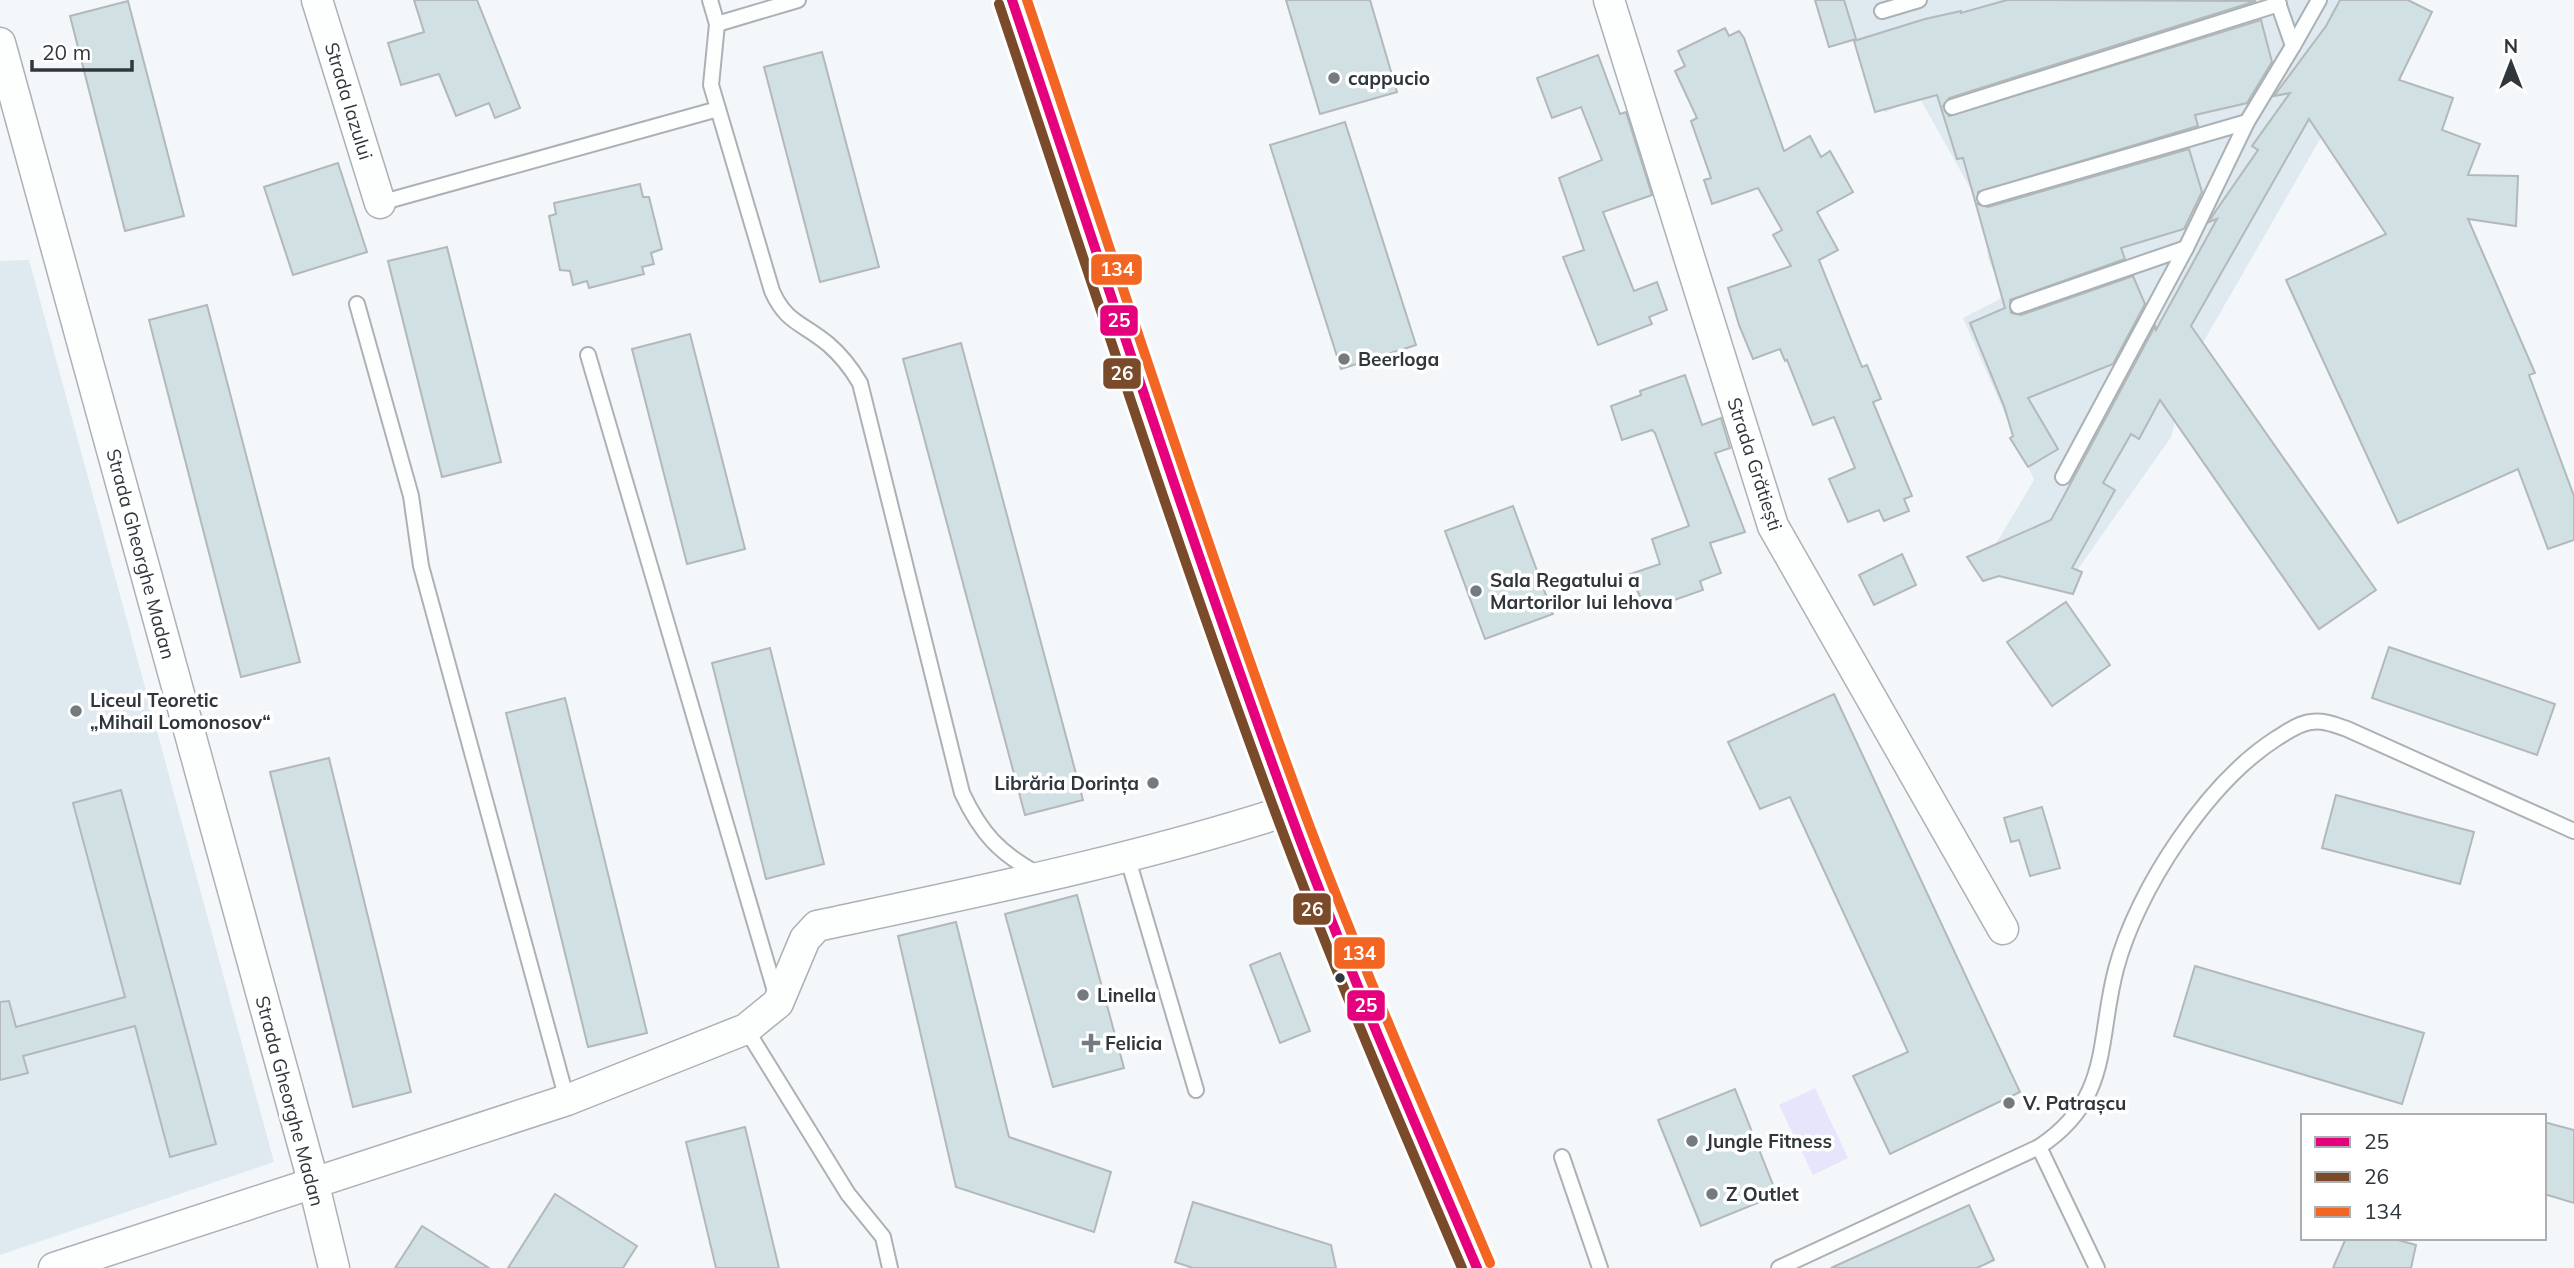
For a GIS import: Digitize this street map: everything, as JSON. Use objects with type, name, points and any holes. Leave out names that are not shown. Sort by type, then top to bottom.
[{"type":"street","name":"Strada Iazului","points":[[317,0],[380,203]]},
{"type":"street","points":[[1012,0],[1167,461],[1289,810],[1352,974],[1477,1268]]},
{"type":"street","name":"Strada Grătiești","points":[[1609,0],[1773,526],[2003,929]]},
{"type":"street","name":"Strada Gheorghe Madan","points":[[0,43],[313,1181],[334,1268]]},
{"type":"street","points":[[54,1268],[567,1100],[746,1029],[778,1003],[805,939],[817,926],[1045,878],[1216,834],[1289,810]]},
{"type":"lane","points":[[710,0],[717,24],[710,85],[778,306],[788,319],[826,342],[846,361],[860,383],[962,793],[976,821],[996,846],[1009,859],[1045,878]]},
{"type":"lane","points":[[717,24],[797,0]]},
{"type":"lane","points":[[1882,11],[1919,0]]},
{"type":"lane","points":[[2063,477],[2186,248],[2247,122],[2319,0]]},
{"type":"lane","points":[[1952,107],[2278,2],[2293,46]]},
{"type":"lane","points":[[380,203],[718,109]]},
{"type":"lane","points":[[1985,198],[2247,122]]},
{"type":"lane","points":[[2018,306],[2186,248]]},
{"type":"lane","points":[[357,304],[411,496],[425,580],[567,1100]]},
{"type":"lane","points":[[588,355],[778,1003]]},
{"type":"lane","points":[[1779,1268],[2039,1147],[2060,1134],[2093,1084],[2102,1062],[2116,969],[2139,912],[2165,863],[2229,775],[2287,732],[2308,722],[2325,722],[2347,729],[2574,831]]},
{"type":"lane","points":[[1127,856],[1196,1090]]},
{"type":"lane","points":[[746,1029],[848,1194],[883,1237],[890,1268]]},
{"type":"lane","points":[[2039,1147],[2097,1268]]},
{"type":"lane","points":[[1562,1157],[1600,1268]]},
{"type":"shaded area","points":[[1845,0],[2400,0],[2189,367],[2171,437],[2076,572],[2006,560],[1997,542],[2034,480],[1963,318],[2004,297],[1988,258],[1984,213],[1918,95],[1885,113],[1854,38]]},
{"type":"shaded area","name":"Liceul Teoretic „Mihail Lomonosov“","points":[[29,260],[274,1162],[0,1255],[0,261]]},
{"type":"shaded area","points":[[1815,1088],[1848,1158],[1813,1175],[1779,1105]]},
{"type":"building","points":[[414,0],[477,0],[520,108],[495,118],[489,103],[456,116],[439,74],[401,85],[388,43],[424,32]]},
{"type":"building","points":[[1286,0],[1370,0],[1397,92],[1320,114]]},
{"type":"building","points":[[1815,0],[1844,0],[1856,39],[1829,47]]},
{"type":"building","points":[[2007,0],[2256,1],[1949,98],[1943,106],[1949,116],[2261,20],[2272,62],[2247,103],[2195,115],[2198,126],[1978,192],[1978,204],[1988,207],[2189,149],[2202,192],[2184,229],[2121,248],[2125,259],[2010,300],[2011,313],[2021,315],[2133,276],[2145,304],[2113,364],[2028,398],[2058,449],[2028,467],[2010,438],[2013,436],[2004,406],[1970,323],[2005,308],[1963,158],[1957,159],[1937,95],[1875,112],[1854,41],[1925,19],[1961,13]]},
{"type":"building","points":[[2340,0],[2408,0],[2432,12],[2399,80],[2453,98],[2442,130],[2480,144],[2468,175],[2518,176],[2516,226],[2468,219],[2535,373],[2529,375],[2574,496],[2574,540],[2548,549],[2518,469],[2398,523],[2286,280],[2386,234],[2309,119],[2191,326],[2376,590],[2319,629],[2160,400],[2139,439],[2131,434],[2103,483],[2115,490],[2072,568],[2082,572],[2073,594],[1999,576],[1983,581],[1967,557],[2051,520],[2155,326],[2156,330],[2217,219],[2209,222],[2258,150],[2252,146],[2290,93],[2274,96],[2326,26]]},
{"type":"building","points":[[128,1],[184,216],[125,231],[70,16]]},
{"type":"building","points":[[1725,28],[1729,36],[1739,31],[1744,38],[1784,151],[1810,136],[1821,157],[1830,151],[1853,192],[1817,212],[1838,250],[1819,260],[1862,367],[1867,365],[1881,399],[1873,402],[1912,496],[1904,499],[1909,511],[1884,521],[1879,510],[1848,522],[1829,479],[1855,468],[1834,417],[1813,425],[1780,349],[1753,359],[1739,325],[1728,288],[1791,266],[1773,235],[1782,230],[1758,188],[1712,204],[1704,180],[1711,178],[1691,121],[1697,118],[1675,71],[1685,66],[1678,51]]},
{"type":"building","points":[[822,52],[879,267],[820,282],[764,67]]},
{"type":"building","points":[[1598,55],[1620,114],[1626,112],[1652,195],[1603,212],[1634,291],[1657,282],[1667,310],[1649,317],[1652,324],[1598,345],[1563,257],[1584,250],[1559,178],[1602,160],[1581,107],[1552,118],[1537,78]]},
{"type":"building","points":[[1345,122],[1416,345],[1341,369],[1270,145]]},
{"type":"building","points":[[338,163],[367,252],[293,275],[264,187]]},
{"type":"building","points":[[640,184],[643,197],[649,197],[662,249],[651,253],[654,264],[642,267],[644,274],[589,288],[587,281],[573,285],[570,271],[560,270],[549,216],[556,214],[554,203]]},
{"type":"building","points":[[447,247],[501,462],[442,477],[388,261]]},
{"type":"building","points":[[207,305],[300,662],[241,677],[149,320]]},
{"type":"building","points":[[690,334],[745,549],[687,564],[632,349]]},
{"type":"building","points":[[961,343],[1083,800],[1025,815],[903,359]]},
{"type":"building","points":[[1685,375],[1702,425],[1721,418],[1730,448],[1715,453],[1745,532],[1710,543],[1721,573],[1700,581],[1703,590],[1646,610],[1630,574],[1660,564],[1652,539],[1689,526],[1655,433],[1652,430],[1622,440],[1611,406],[1641,395],[1640,391]]},
{"type":"building","points":[[1513,506],[1553,614],[1485,639],[1445,531]]},
{"type":"building","points":[[1902,554],[1916,585],[1874,605],[1859,575]]},
{"type":"building","points":[[2066,602],[2110,665],[2052,706],[2007,642]]},
{"type":"building","points":[[2389,647],[2555,704],[2537,755],[2372,698]]},
{"type":"building","points":[[770,648],[824,864],[766,879],[712,663]]},
{"type":"building","points":[[1834,694],[2020,1092],[1890,1154],[1853,1076],[1908,1052],[1790,797],[1760,809],[1728,742]]},
{"type":"building","points":[[565,698],[647,1033],[588,1047],[506,713]]},
{"type":"building","points":[[329,758],[411,1092],[353,1107],[270,772]]},
{"type":"building","points":[[121,790],[216,1144],[170,1157],[135,1026],[23,1056],[28,1073],[0,1080],[0,1002],[9,1001],[16,1027],[125,997],[73,803]]},
{"type":"building","points":[[2336,795],[2474,832],[2460,884],[2322,848]]},
{"type":"building","points":[[2042,807],[2060,868],[2030,876],[2019,840],[2011,842],[2004,818]]},
{"type":"building","points":[[1077,895],[1124,1068],[1053,1087],[1005,914]]},
{"type":"building","points":[[956,922],[1009,1137],[1111,1172],[1094,1232],[956,1187],[898,936]]},
{"type":"building","points":[[1280,953],[1310,1031],[1280,1043],[1250,965]]},
{"type":"building","points":[[2195,966],[2424,1033],[2402,1104],[2174,1036]]},
{"type":"building","points":[[1735,1089],[1777,1195],[1701,1226],[1658,1120]]},
{"type":"building","points":[[2546,1123],[2574,1130],[2574,1203],[2546,1195]]},
{"type":"building","points":[[745,1127],[779,1268],[716,1268],[686,1142]]},
{"type":"building","points":[[555,1194],[637,1246],[623,1268],[508,1268]]},
{"type":"building","points":[[1193,1202],[1331,1245],[1336,1268],[1193,1268],[1175,1262]]},
{"type":"building","points":[[1969,1205],[1994,1260],[1977,1268],[1831,1268]]},
{"type":"building","points":[[422,1226],[489,1268],[395,1268]]},
{"type":"building","points":[[2345,1240],[2398,1240],[2416,1245],[2411,1268],[2333,1268]]},
{"type":"transit line","name":"25","points":[[1012,0],[1182,507],[1289,810],[1356,983],[1477,1268]]},
{"type":"transit line","name":"134","points":[[1027,0],[1196,505],[1302,806],[1370,978],[1490,1263]]},
{"type":"transit line","name":"26","points":[[999,4],[1240,716],[1344,988],[1462,1268]]},
{"type":"place","name":"cappucio","points":[[1334,78]]},
{"type":"place","name":"Beerloga","points":[[1344,359]]},
{"type":"place","name":"Sala Regatului a Martorilor lui Iehova","points":[[1476,591]]},
{"type":"place","name":"Liceul Teoretic „Mihail Lomonosov“","points":[[76,711]]},
{"type":"place","name":"Librăria Dorința","points":[[1153,783]]},
{"type":"place","name":"Linella","points":[[1083,995]]},
{"type":"place","name":"Felicia","points":[[1091,1043]]},
{"type":"place","name":"V. Patrașcu","points":[[2009,1103]]},
{"type":"place","name":"Jungle Fitness","points":[[1692,1141]]},
{"type":"place","name":"Z Outlet","points":[[1712,1194]]}]
